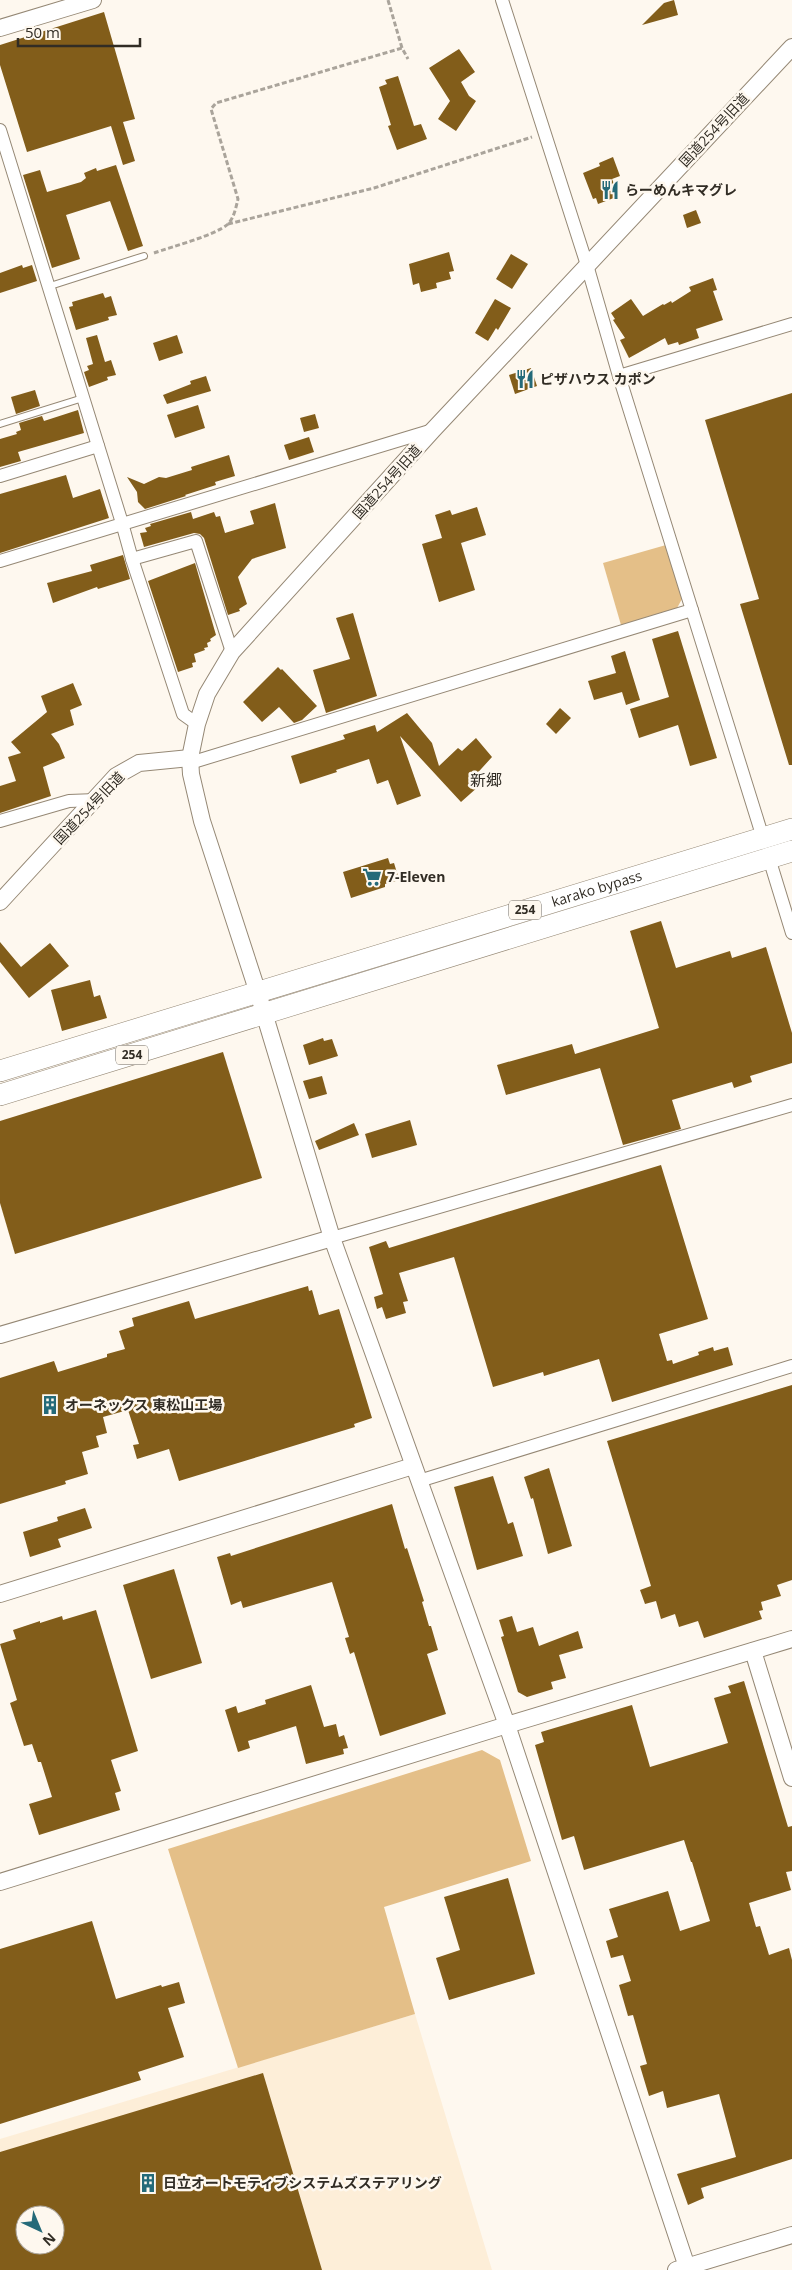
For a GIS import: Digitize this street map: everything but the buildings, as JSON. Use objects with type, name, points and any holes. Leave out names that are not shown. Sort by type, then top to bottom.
[{"type":"highway","name":"karako bypass","points":[[258,993],[792,829]]},
{"type":"highway","name":"karako bypass","points":[[263,1015],[792,851]]},
{"type":"highway","name":"254","points":[[0,1072],[258,993]]},
{"type":"highway","name":"254","points":[[0,1096],[263,1015]]},
{"type":"street","points":[[502,0],[546,133],[619,376],[763,838]]},
{"type":"street","points":[[0,28],[83,1]]},
{"type":"street","name":"国道254号旧道","points":[[0,902],[96,800],[116,776],[139,763],[158,760],[190,761],[197,724],[207,694],[232,652],[433,430],[792,47]]},
{"type":"street","points":[[0,130],[132,560],[183,714],[197,724]]},
{"type":"street","points":[[619,376],[792,324]]},
{"type":"street","points":[[0,561],[433,430]]},
{"type":"street","points":[[0,476],[98,446]]},
{"type":"street","points":[[132,560],[196,541],[232,652]]},
{"type":"street","points":[[692,610],[190,761],[202,821],[258,993],[263,1015],[332,1238],[507,1725],[684,2269],[792,2235]]},
{"type":"street","points":[[0,821],[69,801],[96,800]]},
{"type":"street","points":[[769,858],[792,933]]},
{"type":"street","points":[[0,1334],[792,1105]]},
{"type":"street","points":[[0,1594],[792,1366]]},
{"type":"street","points":[[0,1882],[792,1639]]},
{"type":"street","points":[[753,1651],[792,1778]]},
{"type":"lane","points":[[47,286],[144,256]]},
{"type":"lane","points":[[0,424],[83,398]]},
{"type":"path","points":[[388,0],[402,48],[408,59]]},
{"type":"path","points":[[227,224],[236,209],[238,199],[211,109],[216,103],[402,48]]},
{"type":"path","points":[[144,256],[200,238],[227,224],[374,188],[546,133]]},
{"type":"shaded area","points":[[666,545],[682,599],[677,608],[621,625],[603,563]]},
{"type":"shaded area","points":[[482,1750],[500,1760],[531,1861],[384,1907],[415,2014],[238,2068],[168,1849]]},
{"type":"shaded area","points":[[415,2014],[492,2270],[0,2270],[0,2139]]},
{"type":"place","name":"らーめんキマグレ","points":[[610,190]]},
{"type":"place","name":"ピザハウス カポン","points":[[525,379]]},
{"type":"place","name":"7-Eleven","points":[[372,877]]},
{"type":"place","name":"オーネックス 東松山工場","points":[[50,1405]]},
{"type":"place","name":"日立オートモティブシステムズステアリング","points":[[148,2183]]},
{"type":"district","name":"新郷","points":[[486,780]]}]
